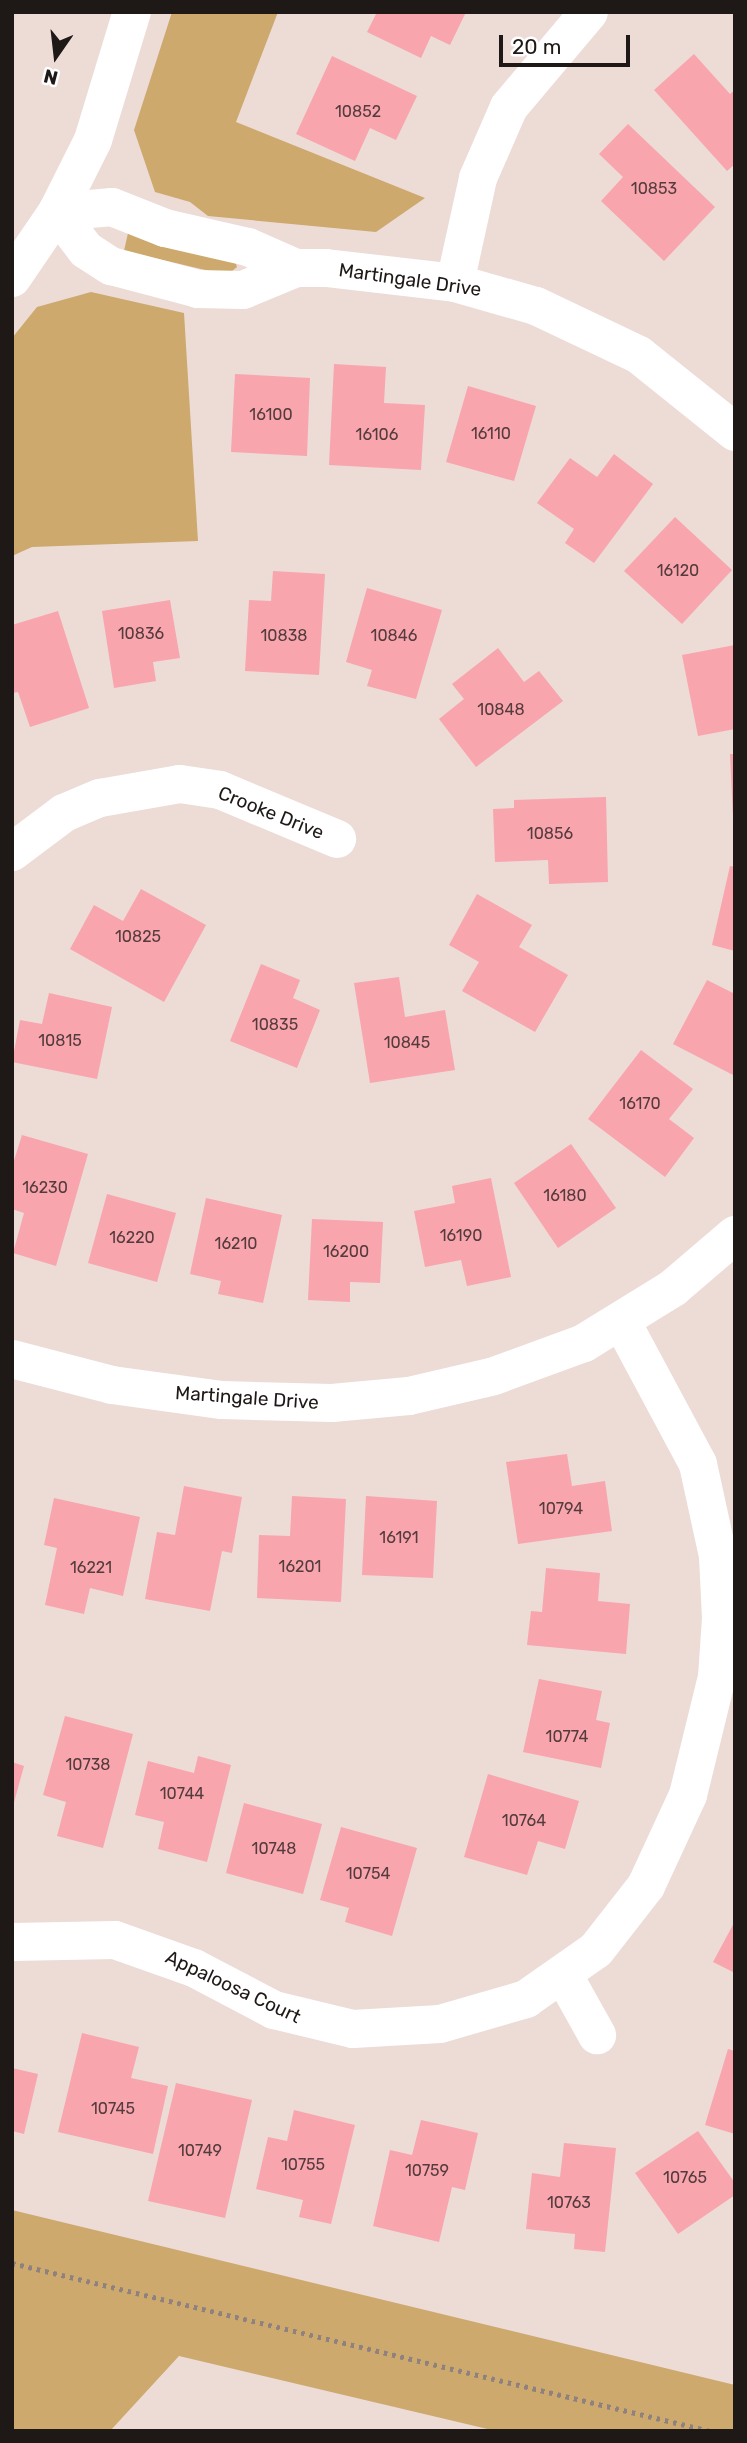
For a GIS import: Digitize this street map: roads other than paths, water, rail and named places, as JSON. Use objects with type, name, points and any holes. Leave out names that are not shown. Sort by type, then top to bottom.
[{"type":"street","points":[[12,278],[57,212],[93,140],[132,12]]},
{"type":"street","points":[[455,283],[478,178],[509,107],[589,12]]},
{"type":"street","name":"Martingale Drive","points":[[57,212],[112,207],[165,228],[248,247],[296,268],[455,283],[536,306],[608,336],[735,432]]},
{"type":"street","name":"Martingale Drive","points":[[57,212],[86,250],[140,277],[243,290],[296,268]]},
{"type":"street","name":"Crooke Drive","points":[[12,852],[76,808],[144,786],[180,784],[220,790],[337,839]]},
{"type":"street","name":"Martingale Drive","points":[[12,1359],[112,1385],[222,1400],[332,1403],[408,1396],[494,1376],[622,1322],[735,1235]]},
{"type":"street","name":"Appaloosa Court","points":[[12,1942],[115,1940],[182,1963],[274,2010],[353,2029],[440,2024],[526,1999],[564,1976],[617,1926],[668,1845],[688,1795],[716,1677],[721,1618],[710,1510],[680,1423],[622,1322]]},
{"type":"street","points":[[564,1976],[597,2035]]}]
